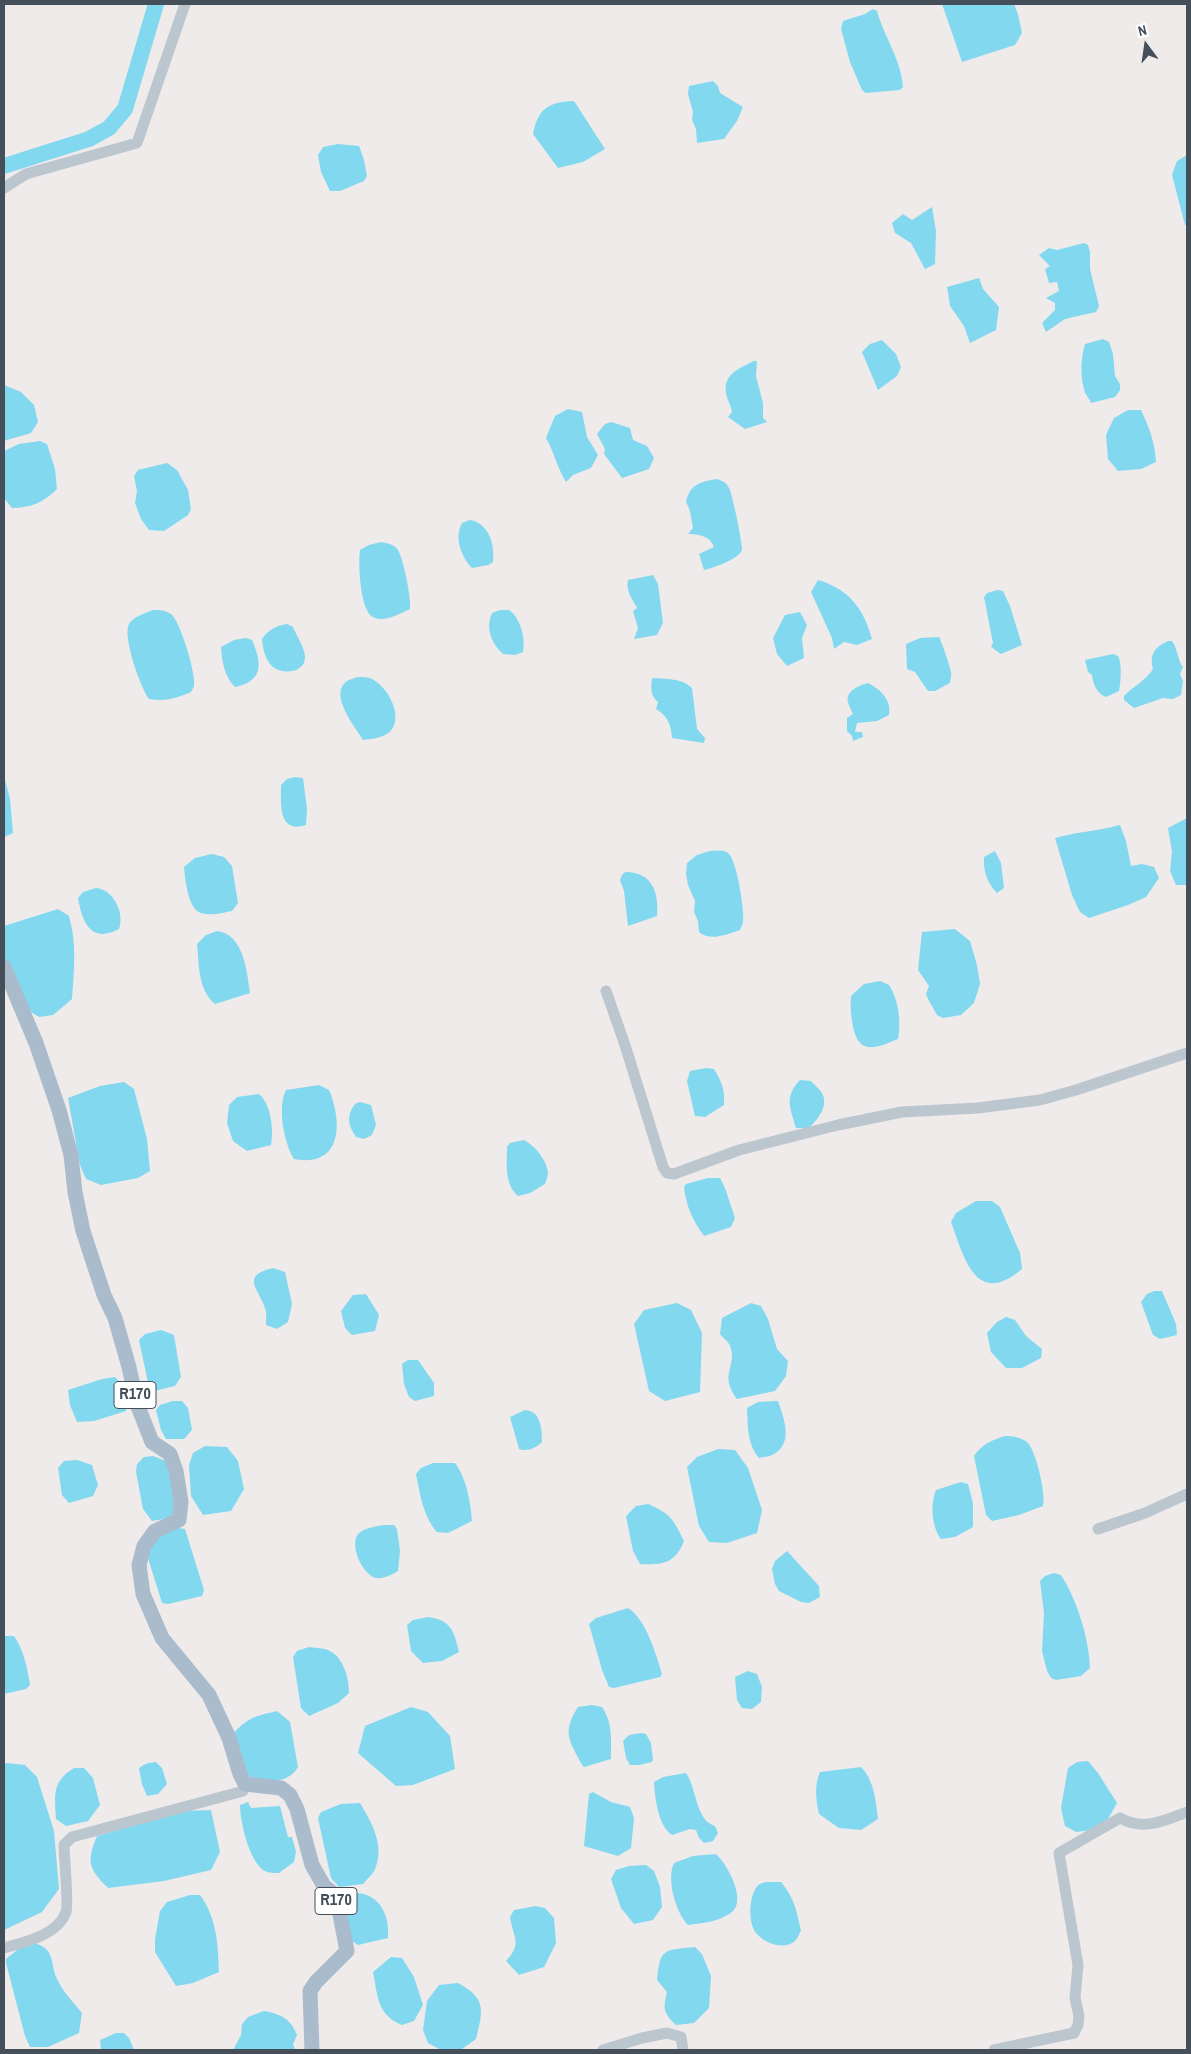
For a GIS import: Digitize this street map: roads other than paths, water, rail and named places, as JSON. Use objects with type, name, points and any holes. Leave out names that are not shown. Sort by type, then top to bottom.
[{"type":"main road","name":"R170","points":[[4,966],[36,1043],[59,1110],[71,1155],[82,1231],[104,1295],[115,1318],[129,1366],[137,1404],[152,1442],[170,1454],[176,1471],[180,1502],[179,1520],[155,1531],[144,1546],[139,1564],[143,1594],[162,1638],[209,1695],[230,1738],[240,1774],[245,1784],[281,1788],[290,1795],[297,1809],[312,1865],[324,1886],[334,1894],[338,1904],[347,1951],[316,1982],[310,1991],[312,2050]]},
{"type":"street","points":[[4,188],[26,174],[137,143],[185,4]]},
{"type":"street","points":[[606,991],[663,1167],[667,1172],[674,1174],[749,1148],[838,1125],[902,1112],[978,1108],[1040,1100],[1187,1053]]},
{"type":"street","points":[[1098,1529],[1187,1494]]},
{"type":"street","points":[[4,1948],[26,1941],[57,1926],[67,1911],[64,1845],[72,1837],[236,1794],[243,1791],[245,1784]]},
{"type":"street","points":[[994,2050],[1074,2033],[1078,2025],[1079,2016],[1076,1998],[1078,1965],[1058,1852],[1120,1818],[1140,1826],[1163,1821],[1187,1812]]},
{"type":"street","points":[[603,2050],[642,2038],[667,2033],[681,2037],[683,2050]]},
{"type":"water","points":[[942,4],[1014,4],[1022,33],[1015,45],[962,62]]},
{"type":"water","points":[[873,9],[877,11],[899,67],[903,87],[900,90],[866,93],[862,90],[850,62],[841,29],[843,21],[865,14]]},
{"type":"water","points":[[713,81],[718,86],[720,93],[743,107],[737,121],[724,139],[697,143],[696,129],[692,120],[693,112],[688,94],[689,86]]},
{"type":"water","points":[[574,101],[605,149],[583,162],[558,168],[533,134],[535,125],[546,108],[557,103]]},
{"type":"water","points":[[338,144],[359,146],[367,176],[364,181],[340,191],[330,191],[321,172],[318,155],[323,147]]},
{"type":"water","points":[[1187,155],[1187,225],[1185,225],[1172,175],[1177,161]]},
{"type":"water","points":[[932,207],[936,231],[935,264],[925,269],[911,243],[895,233],[892,223],[903,214],[912,220]]},
{"type":"water","points":[[1084,243],[1088,245],[1090,252],[1090,269],[1099,306],[1096,312],[1065,319],[1046,332],[1042,323],[1055,310],[1055,303],[1046,298],[1059,291],[1057,282],[1049,283],[1045,269],[1050,266],[1039,255],[1049,248],[1057,250]]},
{"type":"water","points":[[979,278],[983,289],[999,307],[996,330],[970,343],[964,326],[950,306],[947,287]]},
{"type":"water","points":[[1103,339],[1109,342],[1113,354],[1115,376],[1120,384],[1120,390],[1115,397],[1091,403],[1085,393],[1083,383],[1082,372],[1085,344]]},
{"type":"water","points":[[882,340],[896,354],[901,367],[897,376],[878,390],[862,352],[870,344]]},
{"type":"water","points":[[757,361],[756,376],[763,403],[763,418],[767,422],[745,429],[728,417],[732,412],[726,386],[727,381],[734,372]]},
{"type":"water","points":[[4,385],[21,392],[34,405],[38,422],[31,433],[4,441]]},
{"type":"water","points":[[568,409],[582,412],[587,437],[598,455],[591,468],[573,475],[566,482],[546,438],[555,416]]},
{"type":"water","points":[[1128,410],[1141,410],[1151,435],[1156,462],[1141,469],[1118,471],[1108,459],[1106,435],[1114,418]]},
{"type":"water","points":[[611,422],[630,428],[633,440],[647,446],[654,458],[649,469],[622,478],[604,454],[605,449],[597,434],[605,424]]},
{"type":"water","points":[[40,441],[47,444],[55,469],[57,489],[37,503],[25,507],[12,508],[4,498],[4,451],[19,444]]},
{"type":"water","points":[[167,463],[177,470],[188,490],[191,509],[188,515],[164,531],[149,530],[141,519],[135,503],[137,491],[134,476],[138,470]]},
{"type":"water","points":[[717,479],[723,481],[728,486],[735,508],[742,550],[731,560],[704,570],[699,554],[714,547],[710,540],[704,536],[688,534],[693,528],[686,502],[690,491],[697,485]]},
{"type":"water","points":[[470,520],[482,525],[492,542],[493,562],[488,565],[472,568],[462,553],[459,540],[460,529],[462,523]]},
{"type":"water","points":[[381,542],[388,543],[398,550],[405,570],[410,609],[392,617],[377,619],[369,613],[365,606],[359,565],[360,550]]},
{"type":"water","points":[[653,575],[658,584],[663,623],[657,635],[634,639],[638,628],[633,611],[637,608],[628,591],[628,580]]},
{"type":"water","points":[[818,580],[838,589],[854,602],[865,618],[872,639],[857,645],[844,642],[834,649],[832,638],[811,592]]},
{"type":"water","points":[[998,590],[1003,591],[1010,606],[1022,645],[1001,654],[991,647],[993,643],[984,597],[987,593]]},
{"type":"water","points":[[153,610],[167,612],[175,619],[183,636],[193,670],[194,685],[191,692],[170,699],[149,699],[137,674],[130,650],[128,639],[129,624],[136,617]]},
{"type":"water","points":[[500,610],[509,610],[519,623],[523,635],[523,652],[515,655],[503,654],[493,641],[489,625],[490,619],[492,613]]},
{"type":"water","points":[[800,612],[807,625],[802,638],[804,658],[787,666],[777,654],[773,638],[785,615]]},
{"type":"water","points":[[287,624],[293,627],[305,656],[302,666],[288,672],[277,670],[270,664],[265,654],[262,639],[273,628]]},
{"type":"water","points":[[939,637],[950,669],[950,683],[935,691],[928,691],[915,672],[907,669],[906,644],[920,638]]},
{"type":"water","points":[[246,638],[252,640],[258,656],[258,670],[256,676],[251,680],[235,687],[224,669],[221,647],[234,640]]},
{"type":"water","points":[[1168,641],[1172,641],[1174,644],[1183,667],[1180,674],[1183,681],[1181,695],[1173,699],[1163,698],[1134,708],[1124,700],[1124,696],[1150,673],[1153,669],[1152,659],[1154,652]]},
{"type":"water","points":[[1113,654],[1118,656],[1120,663],[1120,687],[1119,691],[1106,697],[1100,694],[1096,688],[1092,675],[1088,672],[1085,660]]},
{"type":"water","points":[[358,677],[369,678],[377,682],[389,695],[395,712],[395,721],[393,728],[387,734],[363,740],[349,719],[340,694],[342,687],[347,681]]},
{"type":"water","points":[[652,678],[684,682],[692,688],[697,729],[705,738],[704,743],[672,738],[668,721],[656,709],[658,702],[652,694]]},
{"type":"water","points":[[868,683],[877,688],[887,700],[889,715],[877,721],[857,723],[855,732],[862,732],[863,737],[853,741],[852,736],[847,731],[847,718],[853,714],[848,698],[854,689]]},
{"type":"water","points":[[4,776],[10,799],[13,833],[4,837]]},
{"type":"water","points":[[303,778],[307,809],[306,825],[297,827],[286,822],[283,816],[281,801],[281,785],[287,779]]},
{"type":"water","points":[[1187,818],[1187,885],[1176,885],[1170,871],[1172,852],[1168,828]]},
{"type":"water","points":[[1120,825],[1126,841],[1131,866],[1142,864],[1154,867],[1159,878],[1146,897],[1089,918],[1080,912],[1072,895],[1055,838]]},
{"type":"water","points":[[710,851],[725,851],[732,859],[740,887],[743,909],[743,923],[740,930],[714,937],[699,932],[698,921],[694,912],[695,901],[688,885],[686,874],[687,863],[697,855]]},
{"type":"water","points":[[995,851],[1001,863],[1004,888],[997,893],[988,881],[984,862],[984,857]]},
{"type":"water","points":[[212,854],[224,857],[232,866],[238,903],[232,911],[205,914],[197,911],[190,900],[184,867],[195,858]]},
{"type":"water","points":[[625,872],[642,876],[652,885],[657,899],[657,916],[628,926],[624,891],[620,880]]},
{"type":"water","points":[[96,888],[108,893],[116,903],[120,916],[119,929],[101,934],[95,932],[85,922],[78,898],[83,892]]},
{"type":"water","points":[[58,909],[69,916],[72,926],[74,958],[72,999],[53,1015],[39,1017],[28,1010],[4,958],[4,926]]},
{"type":"water","points":[[955,929],[970,941],[980,984],[974,1003],[961,1015],[943,1018],[937,1015],[929,1001],[926,994],[929,986],[918,970],[922,932]]},
{"type":"water","points":[[217,931],[226,934],[239,946],[245,965],[250,993],[215,1004],[205,992],[202,984],[197,944],[206,935]]},
{"type":"water","points":[[880,981],[889,985],[895,997],[899,1018],[898,1039],[876,1047],[864,1046],[856,1036],[853,1027],[851,996],[864,984]]},
{"type":"water","points":[[706,1068],[714,1069],[719,1078],[724,1095],[724,1105],[705,1117],[695,1116],[687,1081],[690,1071]]},
{"type":"water","points":[[800,1080],[811,1081],[824,1098],[821,1112],[809,1128],[796,1128],[790,1108],[790,1097]]},
{"type":"water","points":[[124,1082],[134,1089],[147,1139],[150,1171],[138,1178],[101,1185],[86,1179],[80,1165],[68,1098],[100,1086]]},
{"type":"water","points":[[319,1085],[329,1090],[333,1103],[337,1129],[335,1140],[330,1150],[322,1157],[310,1160],[294,1159],[287,1144],[283,1125],[283,1097],[286,1090]]},
{"type":"water","points":[[259,1094],[266,1104],[271,1118],[271,1145],[247,1151],[233,1141],[227,1123],[229,1105],[237,1097]]},
{"type":"water","points":[[360,1102],[371,1105],[376,1125],[372,1135],[364,1139],[356,1137],[349,1120],[352,1108]]},
{"type":"water","points":[[524,1140],[539,1153],[545,1162],[548,1174],[545,1184],[530,1193],[518,1196],[510,1186],[508,1179],[507,1147],[510,1143]]},
{"type":"water","points":[[708,1178],[720,1178],[735,1218],[731,1227],[704,1236],[686,1201],[684,1187],[686,1184]]},
{"type":"water","points":[[976,1201],[992,1201],[1000,1207],[1020,1253],[1022,1269],[1006,1280],[993,1283],[983,1281],[974,1274],[961,1250],[951,1222],[956,1213]]},
{"type":"water","points":[[273,1268],[285,1272],[292,1304],[288,1322],[277,1329],[266,1325],[266,1310],[254,1284],[254,1279],[257,1275]]},
{"type":"water","points":[[1154,1291],[1162,1291],[1176,1324],[1177,1335],[1160,1339],[1153,1335],[1141,1302],[1147,1294]]},
{"type":"water","points":[[366,1294],[379,1315],[375,1331],[352,1335],[345,1328],[341,1311],[353,1295]]},
{"type":"water","points":[[677,1303],[691,1310],[702,1333],[700,1392],[665,1401],[649,1391],[634,1324],[644,1310]]},
{"type":"water","points":[[751,1303],[761,1306],[768,1319],[777,1349],[788,1361],[786,1376],[775,1391],[737,1399],[729,1383],[732,1353],[729,1344],[720,1334],[722,1318]]},
{"type":"water","points":[[1006,1317],[1015,1320],[1026,1336],[1042,1349],[1041,1358],[1022,1368],[1006,1368],[991,1352],[987,1333],[997,1322]]},
{"type":"water","points":[[161,1330],[174,1335],[181,1377],[175,1386],[150,1392],[139,1340],[145,1334]]},
{"type":"water","points":[[408,1360],[418,1360],[434,1383],[434,1396],[415,1401],[409,1397],[404,1384],[402,1364]]},
{"type":"water","points":[[115,1377],[125,1393],[126,1411],[94,1421],[77,1422],[70,1405],[68,1390],[102,1379]]},
{"type":"water","points":[[173,1401],[182,1401],[188,1408],[192,1430],[184,1439],[166,1439],[161,1430],[156,1410],[160,1405]]},
{"type":"water","points":[[778,1401],[785,1428],[785,1441],[782,1447],[775,1453],[759,1458],[750,1441],[747,1408],[758,1402]]},
{"type":"water","points":[[525,1410],[530,1411],[537,1417],[541,1426],[542,1442],[528,1450],[519,1449],[510,1417]]},
{"type":"water","points":[[1005,1436],[1022,1439],[1027,1442],[1034,1454],[1040,1472],[1044,1500],[1043,1506],[1019,1515],[992,1521],[986,1515],[974,1456],[980,1448]]},
{"type":"water","points":[[205,1446],[227,1447],[238,1461],[244,1489],[231,1511],[203,1515],[191,1496],[189,1465],[193,1453]]},
{"type":"water","points":[[718,1449],[735,1450],[748,1468],[762,1510],[757,1533],[727,1543],[709,1542],[699,1526],[687,1467],[697,1457]]},
{"type":"water","points":[[153,1456],[166,1461],[177,1505],[170,1518],[152,1521],[143,1509],[136,1472],[137,1464],[144,1457]]},
{"type":"water","points":[[77,1460],[92,1465],[98,1485],[93,1496],[69,1503],[62,1495],[58,1468],[64,1461]]},
{"type":"water","points":[[433,1463],[455,1463],[462,1475],[469,1498],[472,1521],[448,1533],[437,1532],[432,1526],[425,1512],[419,1489],[416,1474],[421,1468]]},
{"type":"water","points":[[961,1482],[968,1484],[973,1503],[973,1527],[955,1537],[941,1539],[933,1516],[933,1502],[936,1490]]},
{"type":"water","points":[[648,1504],[667,1514],[677,1527],[684,1541],[672,1559],[667,1562],[640,1564],[633,1551],[626,1516],[636,1506]]},
{"type":"water","points":[[384,1525],[394,1525],[397,1529],[400,1551],[398,1571],[385,1577],[376,1578],[366,1572],[362,1566],[356,1552],[356,1539],[363,1530]]},
{"type":"water","points":[[178,1528],[185,1529],[204,1590],[202,1596],[168,1604],[162,1603],[147,1555],[154,1539]]},
{"type":"water","points":[[787,1551],[819,1586],[820,1597],[809,1603],[801,1602],[779,1591],[775,1584],[772,1569],[775,1561]]},
{"type":"water","points":[[1054,1573],[1061,1575],[1077,1608],[1085,1632],[1090,1668],[1081,1676],[1056,1680],[1051,1678],[1047,1671],[1042,1651],[1044,1613],[1040,1581],[1045,1576]]},
{"type":"water","points":[[628,1608],[645,1628],[662,1674],[660,1677],[614,1688],[609,1687],[602,1670],[589,1624],[596,1618]]},
{"type":"water","points":[[428,1617],[447,1624],[453,1632],[459,1652],[442,1661],[423,1663],[411,1651],[407,1625],[413,1620]]},
{"type":"water","points":[[4,1636],[14,1636],[17,1641],[25,1659],[30,1685],[26,1689],[4,1694]]},
{"type":"water","points":[[309,1647],[325,1649],[341,1661],[348,1680],[349,1693],[338,1703],[309,1716],[301,1708],[293,1657],[297,1651]]},
{"type":"water","points":[[748,1671],[757,1674],[762,1687],[761,1702],[752,1709],[742,1708],[737,1700],[735,1677]]},
{"type":"water","points":[[592,1705],[602,1707],[606,1713],[611,1732],[611,1759],[584,1767],[571,1743],[569,1730],[578,1707]]},
{"type":"water","points":[[411,1707],[428,1712],[450,1736],[455,1769],[413,1785],[396,1786],[358,1753],[365,1726]]},
{"type":"water","points":[[277,1711],[290,1722],[298,1767],[288,1777],[281,1780],[267,1781],[246,1775],[233,1734],[243,1724],[253,1718]]},
{"type":"water","points":[[646,1734],[651,1743],[653,1760],[652,1762],[639,1765],[630,1765],[626,1758],[623,1741],[629,1735]]},
{"type":"water","points":[[1088,1761],[1117,1803],[1107,1821],[1093,1830],[1076,1832],[1065,1826],[1061,1808],[1068,1768],[1077,1762]]},
{"type":"water","points":[[156,1762],[162,1768],[167,1784],[158,1794],[147,1796],[139,1769],[145,1764]]},
{"type":"water","points":[[4,1764],[25,1765],[37,1777],[54,1831],[59,1889],[42,1912],[4,1930]]},
{"type":"water","points":[[861,1767],[872,1784],[878,1819],[861,1830],[839,1828],[819,1814],[816,1793],[818,1777],[820,1772]]},
{"type":"water","points":[[74,1768],[84,1768],[93,1778],[100,1805],[88,1821],[66,1826],[56,1819],[55,1796],[61,1779]]},
{"type":"water","points":[[686,1773],[690,1779],[700,1811],[708,1823],[715,1826],[718,1833],[713,1841],[704,1843],[699,1838],[696,1830],[690,1829],[672,1835],[667,1831],[660,1818],[654,1782],[663,1777]]},
{"type":"water","points":[[593,1792],[611,1802],[630,1807],[634,1818],[631,1848],[618,1856],[584,1846],[589,1794]]},
{"type":"water","points":[[248,1802],[251,1808],[280,1806],[288,1837],[292,1837],[296,1852],[294,1862],[279,1873],[267,1872],[261,1868],[251,1853],[244,1832],[240,1805]]},
{"type":"water","points":[[360,1803],[376,1835],[379,1852],[378,1860],[374,1871],[363,1884],[339,1887],[331,1878],[318,1818],[321,1812],[341,1804]]},
{"type":"water","points":[[211,1810],[220,1852],[211,1870],[164,1881],[108,1888],[93,1870],[91,1852],[97,1836],[184,1811]]},
{"type":"water","points":[[716,1854],[734,1882],[737,1899],[736,1906],[732,1912],[722,1918],[711,1922],[688,1925],[676,1904],[674,1896],[671,1878],[674,1863],[693,1856]]},
{"type":"water","points":[[646,1865],[654,1871],[660,1887],[662,1907],[653,1920],[634,1924],[621,1908],[611,1879],[616,1870],[629,1866]]},
{"type":"water","points":[[766,1882],[781,1882],[789,1893],[794,1905],[801,1931],[796,1940],[790,1944],[780,1946],[769,1943],[753,1929],[750,1910],[752,1898],[757,1887]]},
{"type":"water","points":[[355,1893],[371,1897],[382,1907],[387,1922],[388,1938],[358,1945],[352,1941],[342,1901]]},
{"type":"water","points":[[190,1895],[200,1895],[210,1913],[216,1932],[219,1972],[193,1983],[176,1986],[155,1952],[155,1939],[160,1911],[167,1902]]},
{"type":"water","points":[[536,1906],[545,1908],[554,1918],[556,1943],[544,1967],[519,1975],[506,1961],[516,1945],[510,1917],[514,1910]]},
{"type":"water","points":[[34,1943],[46,1949],[49,1953],[58,1981],[82,2013],[79,2033],[48,2047],[30,2047],[25,2036],[6,1963],[6,1959],[17,1950]]},
{"type":"water","points":[[695,1947],[702,1954],[711,1976],[709,2008],[694,2023],[676,2025],[666,2014],[665,2002],[667,1992],[657,1980],[658,1970],[662,1956],[670,1950]]},
{"type":"water","points":[[391,1957],[402,1958],[414,1977],[423,2005],[414,2021],[402,2025],[394,2021],[383,2010],[378,1997],[373,1972]]},
{"type":"water","points":[[458,1983],[474,1994],[481,2006],[476,2039],[462,2049],[441,2050],[428,2043],[423,2030],[427,2001],[439,1985]]},
{"type":"water","points":[[264,2011],[285,2018],[292,2025],[297,2035],[293,2044],[295,2050],[233,2050],[241,2035],[242,2024],[248,2017]]},
{"type":"water","points":[[116,2033],[124,2033],[129,2038],[134,2050],[101,2050],[100,2040]]},
{"type":"waterway","points":[[4,166],[89,139],[109,128],[125,109],[156,4]]}]
